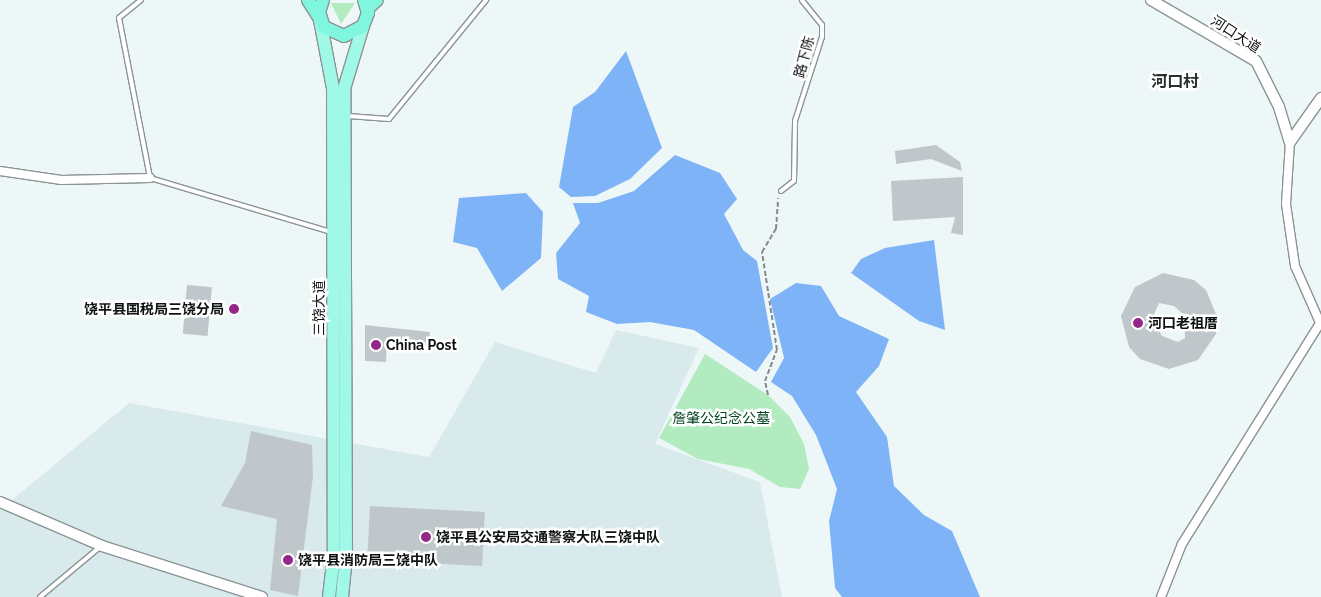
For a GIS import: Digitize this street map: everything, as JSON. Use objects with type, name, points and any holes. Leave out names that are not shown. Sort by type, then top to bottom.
[{"type":"highway","points":[[308,0],[330,32],[344,36],[363,26],[370,3]]},
{"type":"highway","points":[[320,20],[323,0]]},
{"type":"main road","name":"三饶大道","points":[[320,20],[344,116],[339,234],[334,555],[329,597]]},
{"type":"main road","name":"三饶大道","points":[[342,597],[346,557],[338,88],[363,26]]},
{"type":"street","name":"河口大道","points":[[1151,0],[1256,61],[1279,107],[1290,142]]},
{"type":"street","points":[[1161,597],[1182,544],[1320,324],[1295,266],[1286,204],[1290,142],[1321,98]]},
{"type":"street","points":[[0,171],[61,180],[150,178]]},
{"type":"street","points":[[0,502],[102,546],[262,597]]},
{"type":"lane","points":[[141,0],[119,18],[150,178],[339,234]]},
{"type":"lane","points":[[344,116],[389,119],[486,0]]},
{"type":"lane","name":"路下陈","points":[[781,191],[794,180],[795,121],[804,96],[822,24],[802,0]]},
{"type":"lane","points":[[40,597],[102,546]]},
{"type":"path","points":[[768,396],[765,381],[777,350],[762,252],[776,229],[781,191]]},
{"type":"shaded area","points":[[616,330],[699,348],[655,444],[760,482],[782,597],[0,597],[0,510],[129,403],[429,457],[495,342],[596,373]]},
{"type":"green space","points":[[331,3],[355,3],[341,24]]},
{"type":"green space","name":"詹肇公纪念公墓","points":[[705,354],[768,395],[790,417],[804,444],[809,469],[800,489],[780,487],[749,469],[698,459],[659,438]]},
{"type":"water","points":[[626,51],[662,148],[630,179],[595,196],[571,197],[559,187],[573,107],[595,92]]},
{"type":"water","points":[[675,155],[720,173],[737,199],[724,214],[743,250],[757,261],[773,348],[756,372],[694,330],[650,322],[617,324],[586,312],[589,296],[558,279],[556,253],[580,223],[573,203],[598,203],[634,191]]},
{"type":"water","points":[[526,193],[543,212],[541,258],[502,291],[477,248],[453,242],[459,198]]},
{"type":"water","points":[[934,240],[945,330],[919,321],[851,273],[861,259],[885,248]]},
{"type":"water","points":[[796,283],[821,286],[839,316],[889,339],[879,366],[856,392],[887,437],[894,486],[924,515],[952,531],[980,597],[842,597],[835,588],[829,521],[837,489],[816,435],[792,396],[771,382],[784,358],[770,299]]},
{"type":"building","points":[[936,145],[960,162],[962,171],[931,159],[896,164],[895,151]]},
{"type":"building","points":[[963,177],[963,235],[951,233],[955,217],[893,221],[891,181]]},
{"type":"building","name":"河口老祖厝","points":[[1163,273],[1194,280],[1206,290],[1218,319],[1216,334],[1198,360],[1169,369],[1140,359],[1129,347],[1121,316],[1135,287]],"holes":[[[1159,303],[1174,306],[1184,315],[1185,338],[1178,342],[1162,336],[1152,319]]]},
{"type":"building","points":[[187,285],[212,287],[208,336],[183,334]]},
{"type":"building","points":[[365,325],[430,332],[428,348],[387,340],[386,362],[365,361]]},
{"type":"building","points":[[251,431],[312,445],[313,476],[298,596],[270,590],[277,519],[221,506],[245,463]]},
{"type":"building","name":"饶平县公安局交通警察大队三饶中队","points":[[370,506],[485,512],[482,566],[367,560]]},
{"type":"place","name":"饶平县国税局三饶分局","points":[[234,309]]},
{"type":"place","name":"河口老祖厝","points":[[1138,323]]},
{"type":"place","name":"China Post","points":[[376,345]]},
{"type":"place","name":"饶平县公安局交通警察大队三饶中队","points":[[426,537]]},
{"type":"place","name":"饶平县消防局三饶中队","points":[[288,560]]},
{"type":"district","name":"河口村","points":[[1175,82]]}]
